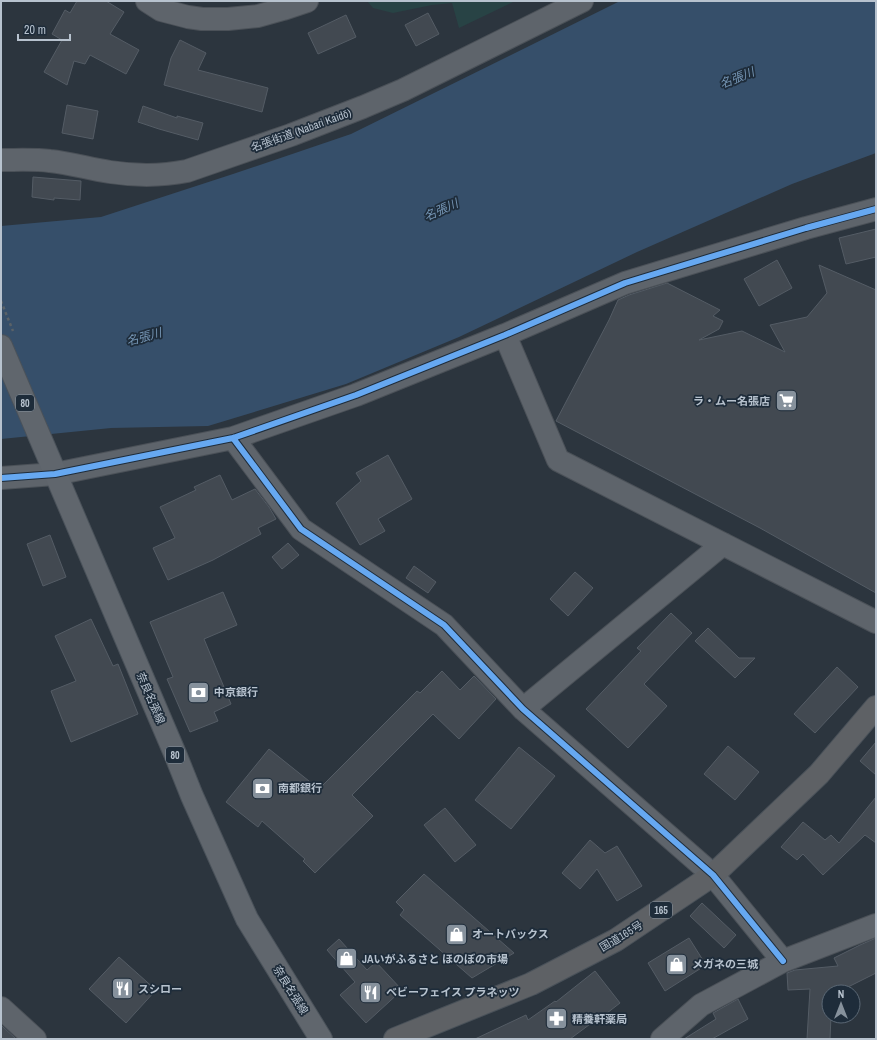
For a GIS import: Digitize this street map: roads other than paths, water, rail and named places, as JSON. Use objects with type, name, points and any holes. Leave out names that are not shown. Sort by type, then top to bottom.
[{"type":"highway","name":"国道165号","points":[[395,1039],[532,984],[616,940],[713,875],[819,774],[876,707]]},
{"type":"main road","name":"奈良名張線","points":[[1,346],[189,789],[247,919],[321,1039]]},
{"type":"street","points":[[147,1],[161,10],[202,19],[258,16],[307,1]]},
{"type":"street","name":"名張街道 (Nabari Kaidō)","points":[[1,160],[50,161],[112,172],[144,175],[170,174],[187,171],[291,135],[396,93],[582,1]]},
{"type":"street","points":[[1,478],[52,467],[233,438],[356,395],[505,335],[625,283],[806,228],[876,209]]},
{"type":"street","points":[[505,335],[558,460],[876,622]]},
{"type":"street","points":[[233,438],[301,529],[444,625],[523,709],[713,875],[783,961]]},
{"type":"street","points":[[523,709],[723,544]]},
{"type":"street","points":[[662,1039],[701,1006],[783,961],[876,925]]},
{"type":"street","points":[[1,1008],[34,1039]]},
{"type":"water","name":"名張川","points":[[620,1],[876,1],[876,153],[792,184],[637,252],[459,337],[346,384],[208,426],[111,428],[1,439],[1,226],[101,217],[351,134]]},
{"type":"place","name":"ラ・ムー名張店","points":[[786,401]]},
{"type":"place","name":"中京銀行","points":[[199,692]]},
{"type":"place","name":"南都銀行","points":[[263,788]]},
{"type":"place","name":"オートバックス","points":[[457,934]]},
{"type":"place","name":"JAいがふるさと ほのぼの市場","points":[[346,959]]},
{"type":"place","name":"メガネの三城","points":[[677,964]]},
{"type":"place","name":"スシロー","points":[[123,989]]},
{"type":"place","name":"ベビーフェイス プラネッツ","points":[[371,992]]},
{"type":"place","name":"精養軒薬局","points":[[557,1019]]}]
